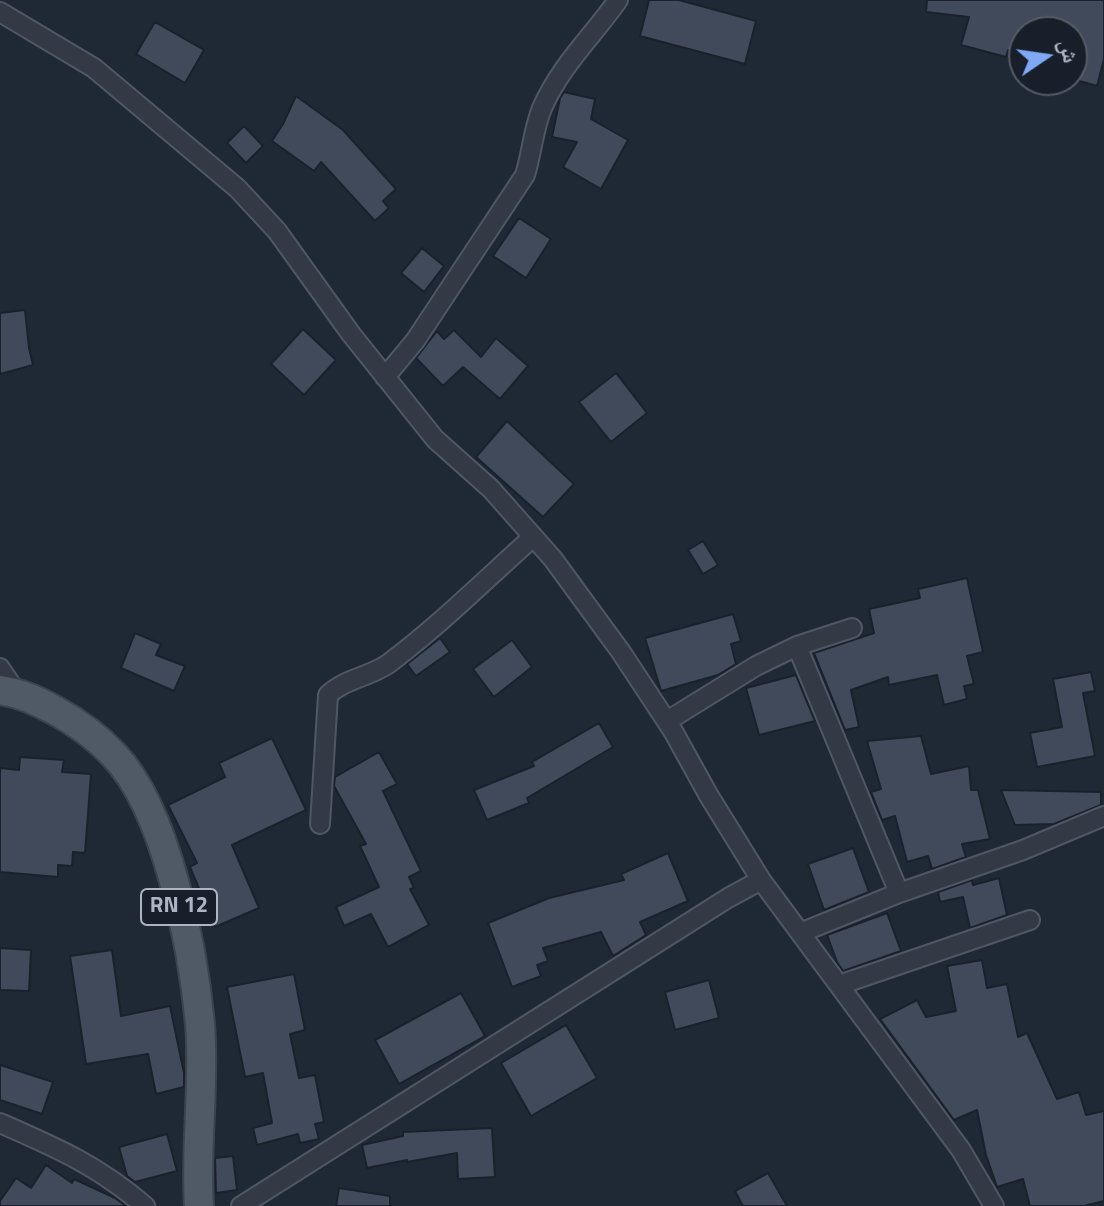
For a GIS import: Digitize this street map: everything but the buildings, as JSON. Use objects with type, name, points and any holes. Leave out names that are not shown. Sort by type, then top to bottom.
[{"type":"main road","name":"RN 12","points":[[8,691],[66,716],[97,739],[124,768],[153,818],[172,879],[189,953],[200,1024],[199,1206]]},
{"type":"street","points":[[385,377],[415,341],[459,270],[525,175],[542,109],[560,75],[577,49],[618,0]]},
{"type":"street","points":[[0,12],[94,68],[237,188],[277,231],[435,439],[491,489],[553,559],[667,721],[761,880],[972,1166],[994,1206]]},
{"type":"street","points":[[320,824],[328,695],[336,686],[357,680],[386,665],[533,537]]},
{"type":"street","points":[[667,721],[756,666],[797,646],[852,628]]},
{"type":"street","points":[[797,646],[899,893]]},
{"type":"street","points":[[0,668],[8,691]]},
{"type":"street","points":[[800,933],[899,893],[1023,850],[1104,816]]},
{"type":"street","points":[[241,1206],[715,906],[761,880]]},
{"type":"street","points":[[839,985],[1030,920]]},
{"type":"street","points":[[0,1123],[101,1171],[145,1206]]}]
